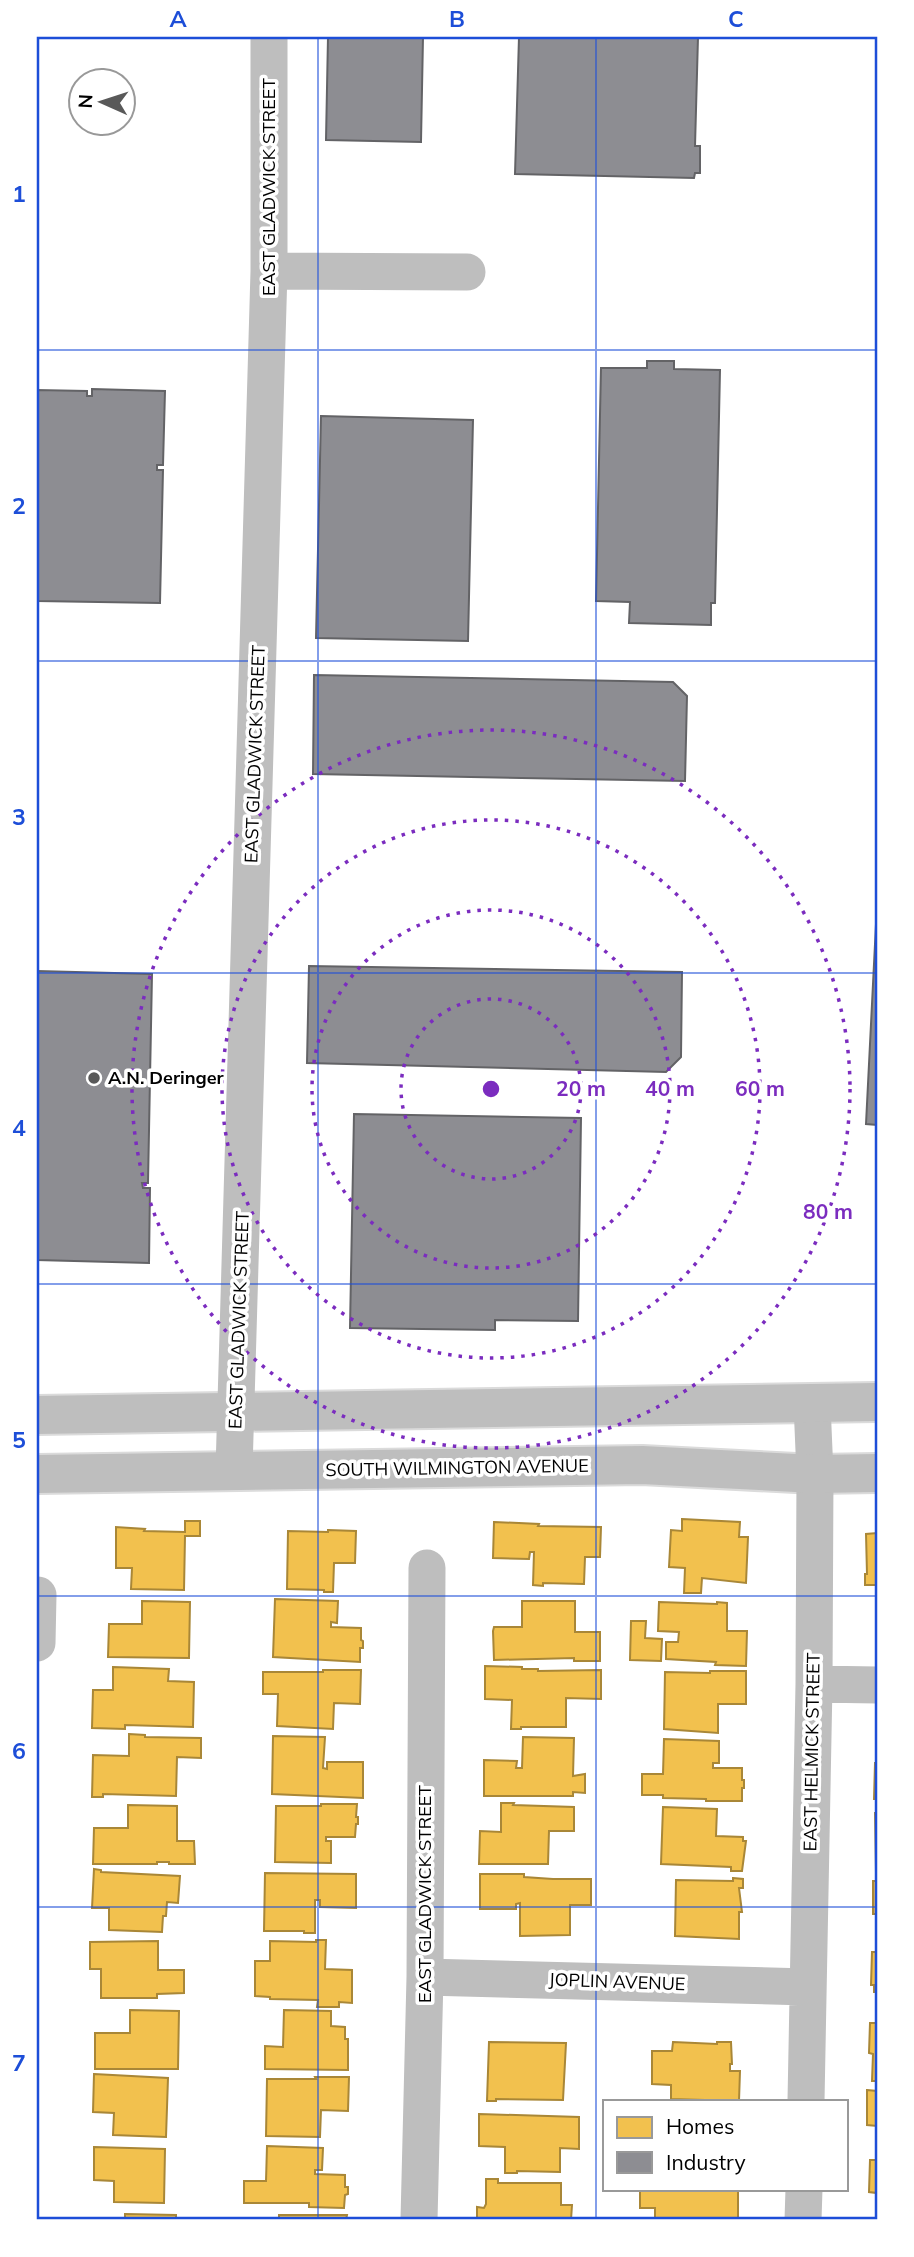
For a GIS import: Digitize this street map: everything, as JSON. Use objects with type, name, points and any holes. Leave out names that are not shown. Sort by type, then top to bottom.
[{"type":"main road","points":[[37,1415],[877,1402]]},
{"type":"main road","name":"SOUTH WILMINGTON AVENUE","points":[[37,1474],[642,1465],[815,1474],[877,1473]]},
{"type":"street","name":"EAST GLADWICK STREET","points":[[234,1470],[269,271],[270,37]]},
{"type":"street","points":[[269,271],[467,272]]},
{"type":"street","name":"EAST HELMICK STREET","points":[[806,2100],[814,1684],[815,1474],[812,1404]]},
{"type":"street","name":"EAST GLADWICK STREET","points":[[419,2220],[425,1976],[427,1568]]},
{"type":"street","points":[[37,1643],[38,1595]]},
{"type":"street","points":[[814,1684],[877,1685]]},
{"type":"street","name":"JOPLIN AVENUE","points":[[425,1976],[808,1987]]},
{"type":"street","points":[[803,2220],[804,2190]]},
{"type":"building: Homes","points":[[682,1519],[740,1522],[739,1537],[748,1537],[746,1583],[702,1578],[701,1593],[684,1593],[685,1568],[669,1567],[671,1530],[682,1531]]},
{"type":"building: Homes","points":[[185,1521],[200,1521],[200,1536],[185,1536],[184,1590],[131,1589],[132,1568],[116,1568],[116,1527],[185,1532]]},
{"type":"building: Homes","points":[[494,1522],[601,1527],[600,1557],[585,1557],[584,1584],[533,1585],[534,1552],[530,1552],[529,1559],[493,1558]]},
{"type":"building: Homes","points":[[288,1531],[356,1531],[355,1563],[334,1563],[333,1592],[287,1589]]},
{"type":"building: Homes","points":[[877,1533],[877,1585],[865,1585],[866,1534]]},
{"type":"building: Homes","points":[[275,1599],[338,1601],[337,1623],[331,1622],[331,1627],[361,1628],[363,1648],[360,1648],[360,1662],[273,1657]]},
{"type":"building: Homes","points":[[142,1601],[190,1602],[189,1658],[108,1657],[109,1624],[142,1624]]},
{"type":"building: Homes","points":[[522,1601],[575,1601],[575,1632],[600,1632],[600,1661],[574,1661],[574,1658],[494,1660],[494,1627],[522,1627]]},
{"type":"building: Homes","points":[[659,1602],[727,1603],[727,1631],[747,1631],[746,1666],[666,1659],[666,1642],[678,1642],[679,1632],[658,1631]]},
{"type":"building: Homes","points":[[631,1621],[646,1621],[645,1638],[662,1639],[661,1661],[630,1660]]},
{"type":"building: Homes","points":[[485,1666],[522,1667],[538,1671],[601,1670],[601,1699],[566,1698],[566,1727],[511,1729],[512,1700],[485,1699]]},
{"type":"building: Homes","points":[[113,1667],[169,1669],[168,1681],[194,1682],[193,1727],[125,1725],[125,1729],[92,1728],[93,1690],[113,1690]]},
{"type":"building: Homes","points":[[361,1670],[360,1704],[334,1703],[333,1729],[277,1726],[278,1694],[263,1694],[263,1672]]},
{"type":"building: Homes","points":[[746,1671],[746,1704],[718,1704],[718,1733],[664,1729],[665,1672]]},
{"type":"building: Homes","points":[[129,1734],[145,1737],[201,1738],[201,1758],[177,1757],[176,1796],[103,1794],[103,1797],[92,1797],[93,1755],[129,1756]]},
{"type":"building: Homes","points":[[273,1736],[325,1737],[323,1768],[327,1769],[327,1762],[363,1762],[363,1798],[272,1794]]},
{"type":"building: Homes","points":[[523,1737],[574,1738],[573,1776],[585,1774],[585,1793],[573,1792],[573,1796],[484,1796],[484,1760],[517,1761],[516,1768],[522,1768]]},
{"type":"building: Homes","points":[[664,1739],[719,1741],[719,1763],[713,1763],[713,1768],[742,1768],[742,1801],[706,1801],[642,1795],[642,1774],[663,1774]]},
{"type":"building: Homes","points":[[877,1763],[877,1799],[874,1799]]},
{"type":"building: Homes","points":[[501,1803],[574,1807],[574,1831],[549,1831],[548,1864],[479,1864],[480,1831],[501,1832]]},
{"type":"building: Homes","points":[[357,1804],[358,1824],[355,1837],[326,1837],[326,1841],[331,1841],[331,1863],[275,1862],[276,1806]]},
{"type":"building: Homes","points":[[128,1805],[177,1806],[177,1841],[194,1841],[195,1864],[93,1864],[94,1828],[128,1828]]},
{"type":"building: Homes","points":[[663,1807],[717,1809],[716,1836],[743,1837],[743,1841],[746,1841],[742,1871],[731,1871],[731,1867],[661,1864]]},
{"type":"building: Homes","points":[[877,1813],[877,1872],[876,1872]]},
{"type":"building: Homes","points":[[94,1869],[101,1872],[180,1876],[178,1903],[167,1902],[162,1932],[109,1930],[109,1908],[92,1908]]},
{"type":"building: Homes","points":[[265,1873],[356,1874],[356,1908],[320,1907],[320,1900],[315,1900],[315,1933],[264,1931]]},
{"type":"building: Homes","points":[[480,1874],[591,1879],[591,1905],[570,1905],[570,1935],[520,1936],[520,1903],[516,1904],[516,1909],[480,1909]]},
{"type":"building: Homes","points":[[733,1878],[743,1879],[743,1888],[739,1888],[742,1912],[739,1912],[739,1939],[675,1936],[676,1880],[733,1881]]},
{"type":"building: Homes","points":[[873,1881],[877,1881],[877,1914],[873,1914]]},
{"type":"building: Homes","points":[[326,1940],[325,1969],[352,1970],[352,2003],[339,2002],[339,2007],[317,2007],[318,2000],[255,1996],[255,1961],[270,1961],[270,1941]]},
{"type":"building: Homes","points":[[158,1941],[158,1970],[184,1970],[184,1993],[157,1994],[157,1998],[101,1998],[101,1969],[90,1969],[90,1942]]},
{"type":"building: Homes","points":[[872,1952],[877,1952],[877,1992],[874,1992],[874,1985],[871,1985]]},
{"type":"building: Homes","points":[[130,2010],[179,2011],[178,2069],[95,2069],[95,2033],[130,2033]]},
{"type":"building: Homes","points":[[284,2010],[331,2011],[331,2026],[345,2027],[345,2039],[348,2039],[348,2070],[265,2069],[265,2046],[283,2047]]},
{"type":"building: Homes","points":[[870,2023],[877,2023],[877,2081],[872,2081]]},
{"type":"building: Homes","points":[[489,2042],[566,2043],[563,2100],[487,2101]]},
{"type":"building: Homes","points":[[673,2042],[731,2042],[730,2071],[740,2071],[739,2100],[671,2099],[671,2085],[652,2084],[652,2051],[672,2051]]},
{"type":"building: Homes","points":[[94,2074],[168,2078],[166,2137],[113,2135],[114,2113],[93,2112]]},
{"type":"building: Homes","points":[[315,2077],[349,2077],[348,2111],[321,2110],[320,2137],[266,2136],[267,2079],[316,2079]]},
{"type":"building: Homes","points":[[867,2090],[877,2091],[877,2126],[867,2125]]},
{"type":"building: Homes","points":[[479,2114],[579,2117],[579,2149],[560,2148],[560,2172],[505,2173],[505,2147],[479,2146]]},
{"type":"building: Homes","points":[[267,2146],[323,2148],[322,2170],[315,2170],[315,2174],[345,2175],[348,2194],[345,2195],[344,2208],[309,2207],[309,2203],[244,2203],[244,2181],[266,2181]]},
{"type":"building: Homes","points":[[94,2147],[165,2149],[164,2203],[114,2202],[114,2181],[94,2180]]},
{"type":"building: Homes","points":[[870,2160],[877,2160],[877,2193],[869,2192]]},
{"type":"building: Homes","points":[[486,2179],[498,2179],[498,2183],[561,2183],[561,2205],[572,2205],[571,2220],[477,2220],[477,2207],[484,2208],[486,2204]]},
{"type":"building: Homes","points":[[640,2190],[738,2190],[738,2219],[655,2220],[655,2208],[640,2208]]},
{"type":"building: Homes","points":[[125,2214],[176,2215],[176,2220],[125,2220]]},
{"type":"building: Homes","points":[[279,2215],[347,2215],[346,2220],[279,2220]]},
{"type":"building: Industry","points":[[328,37],[423,37],[421,142],[326,140]]},
{"type":"building: Industry","points":[[519,37],[698,37],[695,146],[700,146],[700,173],[695,173],[694,178],[515,174]]},
{"type":"building: Industry","points":[[647,361],[674,361],[674,369],[720,370],[715,603],[711,603],[711,625],[629,623],[630,602],[596,601],[601,368],[647,368]]},
{"type":"building: Industry","points":[[92,389],[165,391],[163,465],[157,465],[157,470],[163,470],[160,603],[37,601],[37,390],[87,391],[87,396],[92,396]]},
{"type":"building: Industry","points":[[321,416],[473,420],[468,641],[316,638]]},
{"type":"building: Industry","points":[[314,675],[673,682],[687,696],[685,781],[313,774]]},
{"type":"building: Industry","points":[[877,904],[877,1125],[866,1124]]},
{"type":"building: Industry","points":[[309,966],[682,972],[681,1057],[666,1072],[307,1063]]},
{"type":"building: Industry","name":"A.N. Deringer","points":[[37,971],[152,974],[148,1183],[142,1183],[143,1188],[150,1188],[149,1263],[37,1260]]},
{"type":"building: Industry","points":[[354,1114],[581,1118],[578,1321],[495,1320],[495,1330],[350,1328]]},
{"type":"place","name":"A.N. Deringer","points":[[94,1078]]}]
